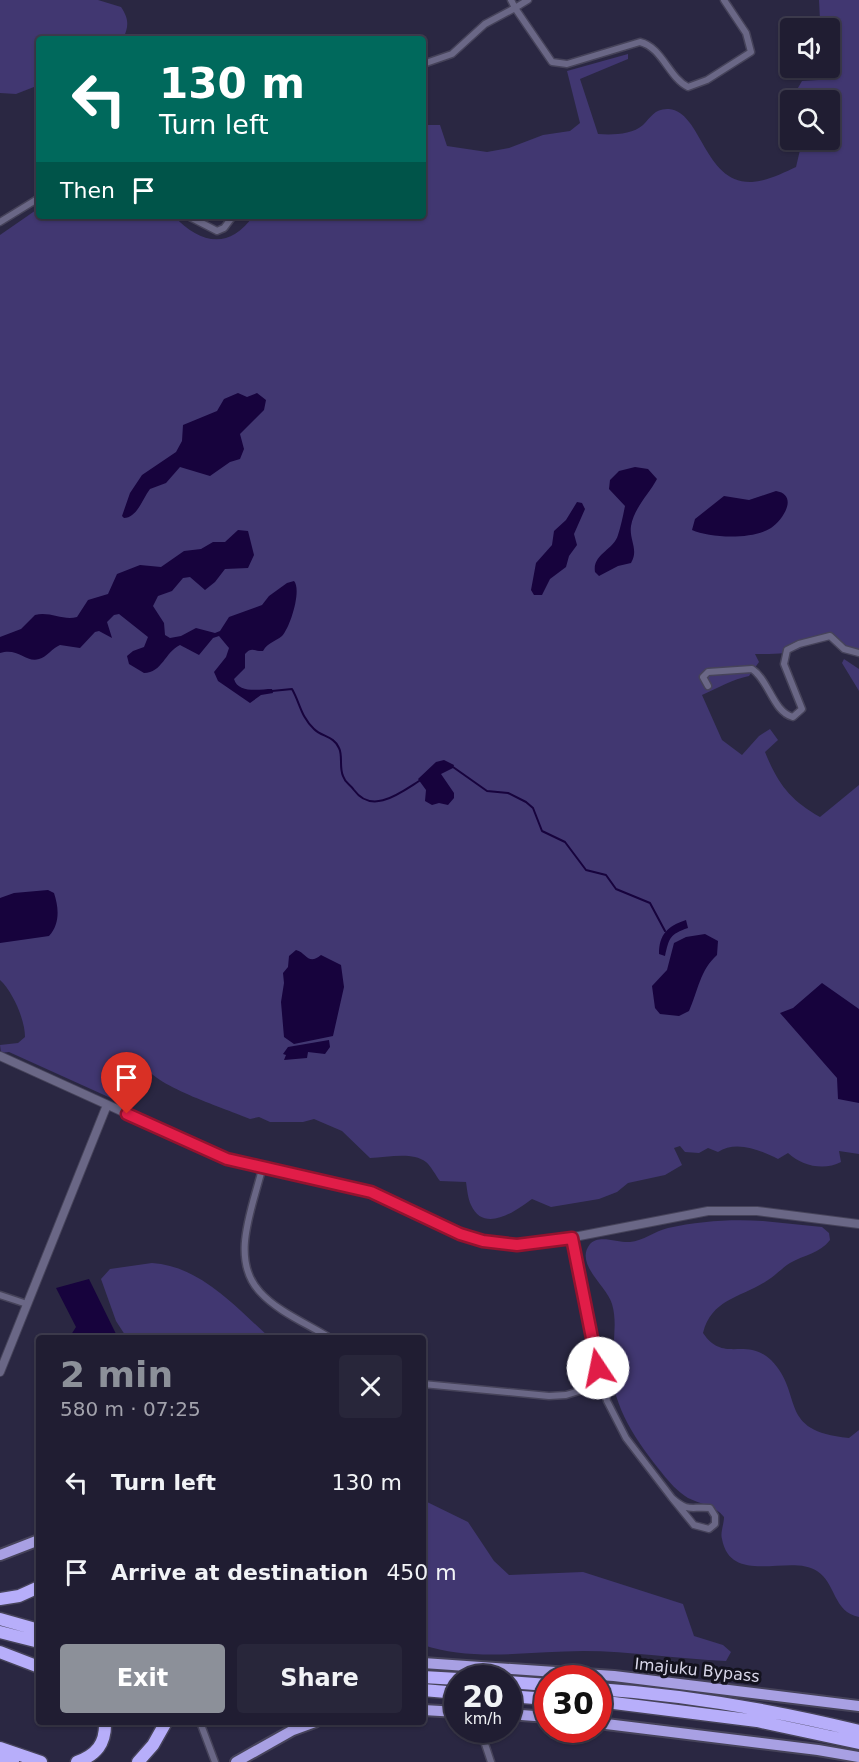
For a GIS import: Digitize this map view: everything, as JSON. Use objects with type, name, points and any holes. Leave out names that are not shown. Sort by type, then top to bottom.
[{"type":"highway","points":[[0,1555],[36,1541]]},
{"type":"highway","points":[[0,1599],[20,1596],[36,1588]]},
{"type":"highway","points":[[0,1619],[36,1629]]},
{"type":"highway","points":[[0,1632],[36,1641]]},
{"type":"highway","points":[[0,1652],[36,1666]]},
{"type":"highway","name":"Imajuku Bypass","points":[[426,1663],[614,1676],[859,1706]]},
{"type":"highway","points":[[426,1677],[444,1678]]},
{"type":"highway","points":[[426,1690],[444,1692]]},
{"type":"highway","points":[[612,1690],[702,1700],[817,1726],[859,1743]]},
{"type":"highway","points":[[612,1702],[859,1731]]},
{"type":"highway","points":[[426,1710],[444,1711]]},
{"type":"highway","points":[[76,1762],[92,1756],[101,1745],[106,1732],[105,1725]]},
{"type":"highway","points":[[138,1762],[153,1746],[164,1725]]},
{"type":"highway","points":[[236,1762],[293,1730],[307,1725]]},
{"type":"highway","points":[[612,1725],[859,1757]]},
{"type":"highway","points":[[0,1748],[41,1762]]},
{"type":"highway","points":[[0,1757],[13,1762]]},
{"type":"street","points":[[511,0],[514,8],[549,58],[556,64],[567,64],[640,42],[650,46],[688,87],[707,80],[752,50],[746,33],[724,0]]},
{"type":"street","points":[[426,63],[452,54],[485,24],[528,0]]},
{"type":"street","points":[[0,222],[36,200]]},
{"type":"street","points":[[194,219],[218,231],[224,228],[231,219]]},
{"type":"street","points":[[708,686],[703,677],[706,673],[752,669],[761,676],[784,713],[793,717],[802,709],[784,664],[787,651],[799,644],[830,636],[844,649],[859,653]]},
{"type":"street","points":[[0,1056],[227,1159],[262,1169],[371,1192],[460,1234],[483,1241],[517,1245],[572,1238],[708,1211],[757,1211],[859,1224]]},
{"type":"street","points":[[0,1372],[107,1105]]},
{"type":"street","points":[[262,1169],[245,1240],[245,1260],[250,1278],[269,1300],[325,1335]]},
{"type":"street","points":[[572,1238],[602,1384],[626,1438],[678,1509],[694,1525],[709,1529],[715,1524],[715,1515],[710,1508],[690,1509],[683,1507],[672,1498]]},
{"type":"street","points":[[0,1295],[27,1304]]},
{"type":"street","points":[[426,1384],[549,1396],[576,1393],[602,1384]]},
{"type":"street","points":[[201,1725],[215,1762]]},
{"type":"street","points":[[485,1743],[491,1762]]},
{"type":"shaded area","points":[[0,0],[98,0],[121,7],[127,19],[124,36],[36,36],[36,86],[16,94],[0,93]]},
{"type":"shaded area","points":[[819,0],[859,0],[859,652],[850,650],[833,635],[827,635],[792,651],[779,654],[755,654],[759,662],[749,676],[731,681],[702,695],[722,740],[742,755],[759,736],[770,729],[778,740],[765,752],[780,782],[801,804],[820,817],[859,785],[859,1154],[839,1151],[841,1162],[820,1167],[806,1164],[788,1153],[778,1159],[748,1148],[732,1147],[718,1152],[708,1148],[699,1153],[685,1152],[680,1146],[674,1148],[682,1165],[665,1175],[628,1183],[617,1192],[599,1199],[551,1207],[532,1199],[509,1214],[492,1219],[477,1214],[470,1203],[466,1182],[440,1181],[426,1162],[413,1157],[370,1158],[342,1131],[314,1119],[303,1122],[270,1122],[259,1117],[250,1119],[163,1082],[145,1066],[124,1104],[9,1052],[1,1053],[0,1045],[18,1043],[25,1037],[17,1007],[0,980],[0,235],[36,210],[36,219],[177,219],[194,232],[214,239],[234,235],[251,219],[426,219],[426,133],[428,125],[440,125],[447,146],[487,152],[509,148],[543,135],[570,131],[580,123],[567,71],[628,54],[628,59],[580,79],[598,134],[633,131],[657,112],[669,109],[680,113],[689,122],[713,161],[723,172],[736,180],[752,182],[763,180],[796,167],[800,150],[840,150],[840,90],[797,90],[802,81],[840,78],[840,18],[820,18]]},
{"type":"shaded area","points":[[238,393],[247,397],[257,393],[266,400],[264,410],[240,434],[244,449],[240,459],[230,462],[210,476],[180,467],[166,483],[150,489],[133,515],[124,518],[122,516],[130,493],[142,475],[176,452],[182,441],[183,425],[217,411],[224,399]]},
{"type":"shaded area","points":[[635,467],[648,469],[657,479],[638,507],[633,519],[631,531],[633,558],[631,563],[618,566],[599,576],[595,572],[595,566],[600,556],[616,540],[625,506],[609,489],[610,480],[619,471]]},
{"type":"shaded area","points":[[776,491],[787,497],[787,508],[776,524],[763,532],[731,536],[709,535],[692,530],[695,519],[724,496],[749,500]]},
{"type":"shaded area","points":[[577,502],[582,503],[585,509],[574,534],[577,545],[569,556],[566,567],[550,579],[542,595],[534,595],[531,590],[536,563],[552,545],[554,531],[566,520]]},
{"type":"shaded area","points":[[238,530],[248,531],[254,555],[248,568],[225,569],[205,590],[190,577],[183,578],[172,591],[158,596],[153,606],[164,623],[165,635],[170,638],[181,636],[196,628],[215,633],[220,631],[229,617],[262,605],[269,596],[287,583],[294,581],[297,592],[296,600],[285,632],[263,651],[247,652],[245,668],[234,679],[236,684],[245,689],[272,689],[273,693],[261,695],[250,703],[218,681],[214,672],[226,657],[229,648],[219,636],[213,638],[199,655],[180,645],[155,670],[144,673],[129,664],[127,656],[144,647],[148,637],[119,614],[114,615],[107,622],[112,638],[99,631],[95,632],[80,648],[60,645],[42,658],[34,660],[17,653],[0,653],[0,637],[21,629],[35,615],[77,617],[88,600],[108,594],[117,574],[140,565],[161,567],[184,551],[201,549],[213,542],[225,542]]},
{"type":"shaded area","points":[[844,659],[859,669],[859,691],[842,663]]},
{"type":"shaded area","points":[[444,760],[454,765],[453,768],[441,774],[454,793],[454,798],[448,805],[439,803],[432,805],[425,801],[426,790],[418,779],[436,762]]},
{"type":"shaded area","points":[[48,890],[54,893],[58,910],[57,921],[49,936],[0,943],[0,898],[14,893]]},
{"type":"shaded area","points":[[686,920],[688,928],[671,937],[665,956],[659,954],[665,932]]},
{"type":"shaded area","points":[[705,934],[718,941],[717,955],[703,974],[689,1011],[679,1016],[660,1014],[655,1008],[652,986],[667,970],[674,943],[686,937]]},
{"type":"shaded area","points":[[296,950],[310,959],[321,955],[341,965],[344,987],[333,1036],[294,1044],[284,1037],[281,1002],[283,973],[288,967],[289,956]]},
{"type":"shaded area","points":[[822,983],[859,1009],[859,1103],[838,1099],[837,1078],[780,1013],[793,1008]]},
{"type":"shaded area","points":[[329,1040],[330,1047],[325,1054],[308,1052],[307,1058],[284,1060],[286,1055],[283,1054],[288,1047]]},
{"type":"shaded area","points":[[727,1220],[822,1227],[829,1233],[830,1240],[817,1251],[790,1263],[758,1286],[729,1300],[713,1312],[703,1333],[719,1347],[752,1350],[771,1360],[781,1373],[795,1410],[811,1428],[826,1434],[849,1438],[859,1430],[859,1617],[844,1609],[823,1576],[806,1566],[763,1566],[737,1562],[728,1553],[722,1537],[724,1517],[712,1508],[688,1498],[671,1483],[636,1437],[616,1397],[612,1368],[614,1312],[609,1297],[593,1275],[586,1259],[586,1252],[590,1244],[603,1239],[635,1241],[663,1229],[692,1224]]},
{"type":"shaded area","points":[[152,1263],[186,1272],[216,1290],[267,1335],[125,1335],[116,1321],[101,1279],[110,1269]]},
{"type":"shaded area","points":[[89,1279],[117,1335],[71,1335],[76,1327],[56,1288]]},
{"type":"shaded area","points":[[426,1501],[468,1522],[494,1561],[509,1575],[583,1572],[683,1604],[694,1636],[723,1645],[731,1652],[726,1661],[601,1651],[482,1654],[442,1650],[426,1646]]},
{"type":"waterway","points":[[272,691],[292,689],[303,715],[310,724],[317,732],[337,744],[344,778],[361,797],[369,801],[386,799],[419,781]]},
{"type":"waterway","points":[[453,767],[487,791],[508,793],[526,802],[533,808],[542,831],[565,842],[586,870],[606,875],[616,889],[650,903],[665,931]]},
{"type":"route","points":[[127,1114],[227,1159],[273,1172],[352,1186],[371,1192],[460,1234],[483,1241],[517,1245],[572,1238],[598,1368]]}]
